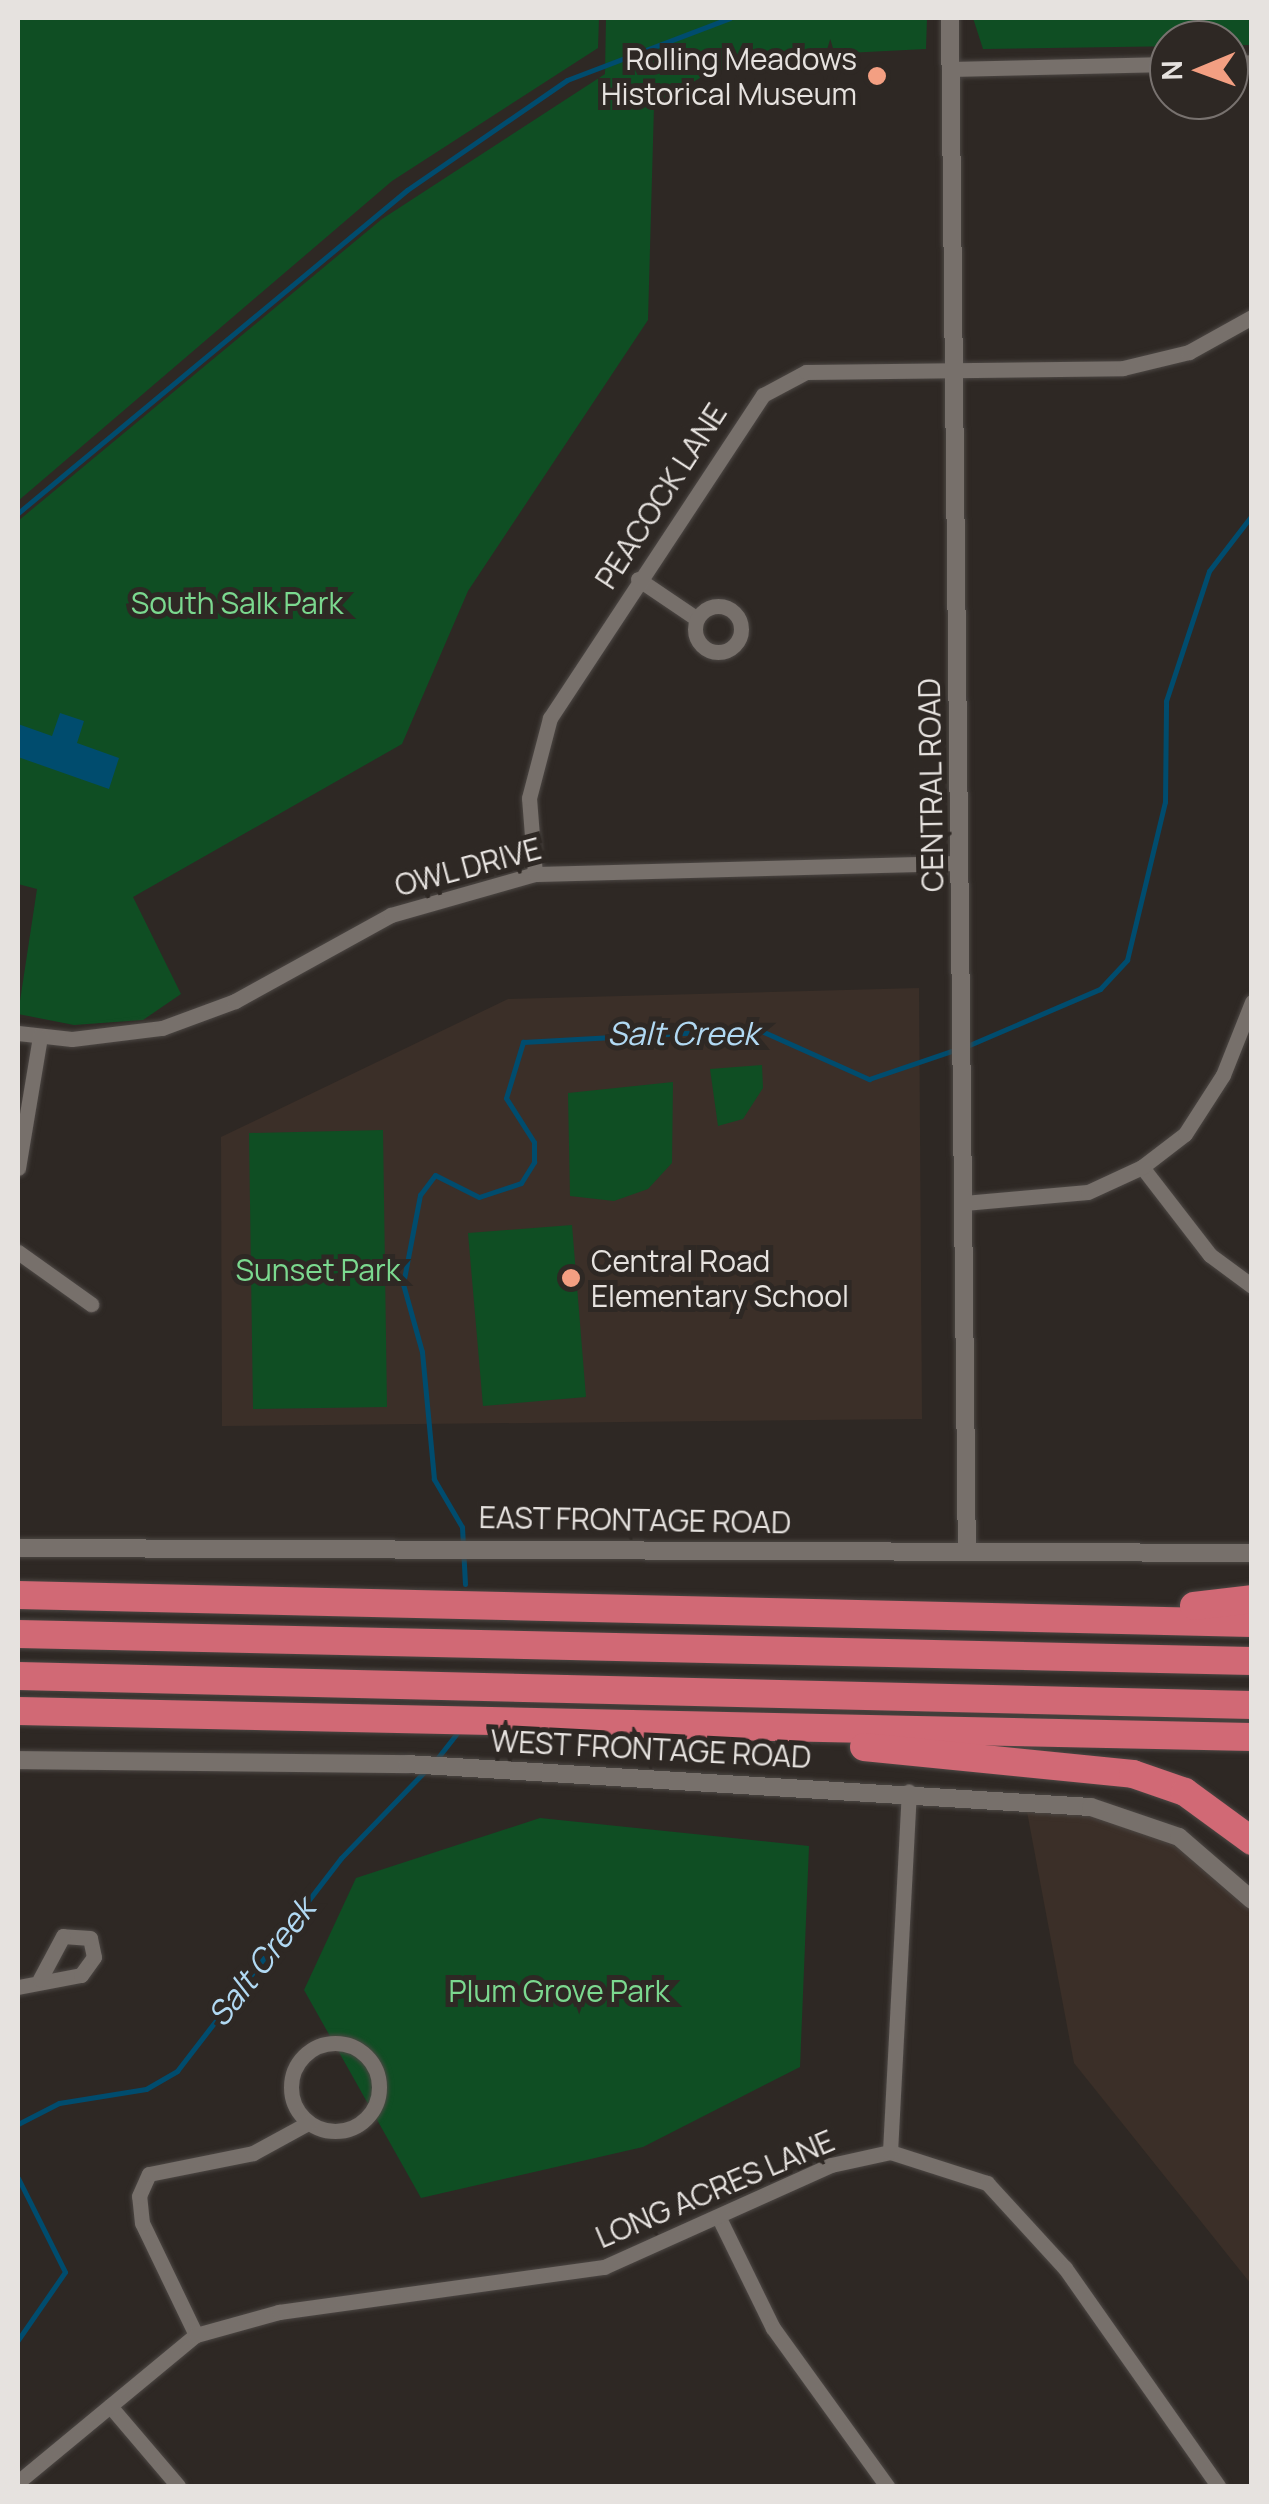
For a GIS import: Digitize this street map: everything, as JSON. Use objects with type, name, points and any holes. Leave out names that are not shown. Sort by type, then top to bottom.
[{"type":"highway","points":[[18,1594],[1252,1623]]},
{"type":"highway","points":[[986,1616],[1252,1599]]},
{"type":"highway","points":[[18,1634],[1252,1661]]},
{"type":"highway","points":[[18,1676],[1252,1705]]},
{"type":"highway","points":[[18,1711],[1252,1737]]},
{"type":"highway","points":[[639,1726],[1133,1774],[1185,1792],[1252,1841]]},
{"type":"street","name":"CENTRAL ROAD","points":[[950,18],[967,1552]]},
{"type":"street","points":[[950,69],[1149,64]]},
{"type":"street","name":"PEACOCK LANE","points":[[535,874],[530,798],[542,742],[732,430],[778,384],[806,372],[1123,368],[1189,352],[1252,317]]},
{"type":"street","points":[[638,579],[697,619]]},
{"type":"street","name":"OWL DRIVE","points":[[18,1032],[40,1037],[107,1036],[202,1016],[392,915],[535,874],[960,863]]},
{"type":"street","points":[[964,1203],[1088,1192],[1142,1166],[1185,1134],[1250,1014]]},
{"type":"street","points":[[18,1168],[40,1037]]},
{"type":"street","points":[[1142,1166],[1210,1256],[1252,1286]]},
{"type":"street","points":[[18,1252],[91,1304]]},
{"type":"street","name":"EAST FRONTAGE ROAD","points":[[18,1548],[490,1546],[1252,1553]]},
{"type":"street","name":"WEST FRONTAGE ROAD","points":[[18,1760],[470,1767],[909,1791],[1118,1812],[1191,1845],[1252,1900]]},
{"type":"street","points":[[909,1791],[890,2152],[987,2183],[1064,2268],[1218,2486]]},
{"type":"street","points":[[18,1987],[40,1979]]},
{"type":"street","points":[[196,2335],[142,2223],[139,2196],[149,2174],[254,2153],[308,2123],[336,2132],[373,2110],[379,2081],[366,2055],[325,2043],[301,2058],[292,2099],[308,2123]]},
{"type":"street","name":"LONG ACRES LANE","points":[[18,2482],[196,2335],[278,2312],[604,2267],[720,2220],[831,2165],[890,2152]]},
{"type":"street","points":[[720,2220],[773,2328],[887,2486]]},
{"type":"street","points":[[110,2406],[178,2486]]},
{"type":"shaded area","name":"Central Road Elementary School","points":[[919,988],[922,1419],[222,1426],[221,1137],[508,999]]},
{"type":"shaded area","points":[[1025,1801],[1091,1807],[1179,1837],[1251,1900],[1251,2284],[1074,2063]]},
{"type":"green space","points":[[18,18],[599,18],[598,48],[392,181],[18,501]]},
{"type":"green space","name":"South Salk Park","points":[[606,18],[927,18],[926,49],[787,56],[708,73],[654,106],[648,320],[468,591],[402,744],[133,897],[181,994],[143,1020],[74,1025],[18,1014],[37,889],[18,884],[18,521],[382,219],[605,74]]},
{"type":"green space","points":[[973,18],[1251,18],[1251,45],[1249,20],[1149,20],[1149,47],[983,49]]},
{"type":"green space","points":[[762,1065],[763,1088],[743,1119],[718,1126],[710,1069]]},
{"type":"green space","points":[[673,1082],[672,1163],[648,1189],[614,1201],[570,1196],[568,1093]]},
{"type":"green space","name":"Sunset Park","points":[[383,1130],[387,1407],[253,1409],[249,1133]]},
{"type":"green space","points":[[572,1225],[586,1397],[483,1406],[468,1233]]},
{"type":"green space","name":"Plum Grove Park","points":[[540,1818],[809,1846],[800,2067],[643,2147],[421,2198],[304,1990],[356,1878]]},
{"type":"water","points":[[60,713],[84,721],[77,743],[119,758],[109,789],[18,757],[18,724],[52,736]]},
{"type":"waterway","points":[[18,513],[407,190],[567,80],[730,18]]},
{"type":"waterway","name":"Salt Creek","points":[[967,1046],[1100,989],[1127,960],[1165,802],[1166,701],[1209,571],[1252,515]]},
{"type":"waterway","name":"Salt Creek","points":[[465,1584],[462,1527],[434,1479],[422,1352],[403,1284],[420,1195],[435,1175],[479,1197],[521,1183],[534,1162],[534,1142],[506,1098],[523,1042],[757,1029],[869,1079],[957,1049]]},
{"type":"waterway","name":"Salt Creek","points":[[436,1760],[460,1729]]},
{"type":"waterway","name":"Salt Creek","points":[[18,2124],[59,2103],[146,2089],[177,2071],[341,1858],[425,1771]]},
{"type":"waterway","name":"Salt Creek","points":[[18,2178],[65,2272],[18,2340]]},
{"type":"place","name":"Rolling Meadows Historical Museum","points":[[877,76]]},
{"type":"place","name":"Central Road Elementary School","points":[[571,1278]]}]
